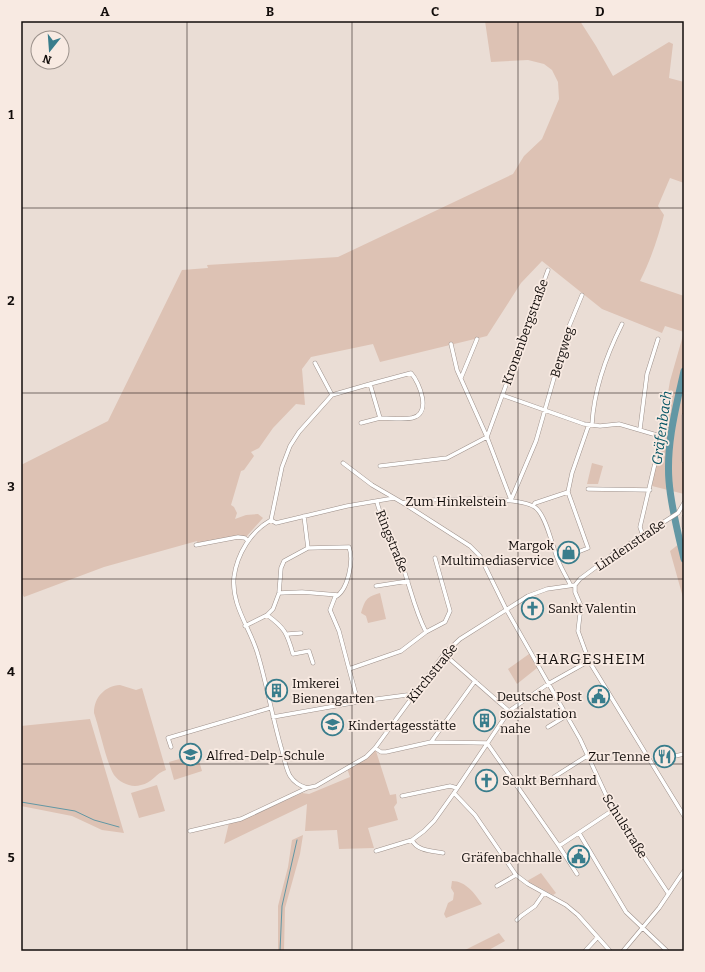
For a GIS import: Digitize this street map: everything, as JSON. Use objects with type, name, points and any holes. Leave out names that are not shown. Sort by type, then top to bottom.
[{"type":"street","name":"Kronenbergstraße","points":[[487,437],[548,270]]},
{"type":"street","name":"Bergweg","points":[[511,500],[536,441],[546,411],[566,335],[582,295]]},
{"type":"street","points":[[558,560],[588,548],[568,492],[572,473],[588,427],[592,424],[598,388],[606,362],[622,324]]},
{"type":"street","points":[[640,429],[647,374],[658,339]]},
{"type":"street","points":[[461,378],[477,340]]},
{"type":"street","points":[[451,344],[461,378],[487,437],[511,500]]},
{"type":"street","points":[[315,363],[332,395]]},
{"type":"street","points":[[271,520],[282,467],[290,446],[299,432],[332,395],[411,373],[420,388],[423,400],[422,409],[418,416],[411,418],[380,418],[361,423]]},
{"type":"street","points":[[370,384],[380,418]]},
{"type":"street","name":"Kronenbergstraße","points":[[502,395],[546,411]]},
{"type":"street","points":[[546,411],[584,424],[600,426],[620,424],[660,436],[650,490],[640,527],[643,536]]},
{"type":"street","points":[[684,416],[684,461]]},
{"type":"street","points":[[380,466],[447,458],[487,437]]},
{"type":"street","name":"Zum Hinkelstein","points":[[343,464],[372,485],[403,503],[411,501],[511,500],[533,506]]},
{"type":"street","points":[[588,489],[650,490]]},
{"type":"street","points":[[568,492],[535,503],[533,506],[540,515],[558,560],[570,584]]},
{"type":"street","points":[[271,520],[276,523],[394,498]]},
{"type":"street","name":"Ringstraße","points":[[377,502],[380,516],[401,562],[417,613],[426,632]]},
{"type":"street","name":"Schulstraße","points":[[403,503],[464,543],[480,556],[506,609],[580,739],[613,810],[668,893]]},
{"type":"street","name":"Lindenstraße","points":[[575,585],[580,579],[612,555],[679,512],[684,503]]},
{"type":"street","points":[[679,512],[684,514]]},
{"type":"street","points":[[304,516],[308,548]]},
{"type":"street","points":[[684,517],[684,527]]},
{"type":"street","points":[[271,520],[264,523],[248,541],[239,559],[234,578],[238,606],[258,655],[270,708],[289,774],[299,784],[307,788]]},
{"type":"street","points":[[196,545],[238,537],[245,538],[248,541]]},
{"type":"street","points":[[245,626],[267,615],[275,605],[279,593],[280,568],[284,561],[308,548],[350,547],[352,566],[339,595],[335,597],[330,610],[338,631],[358,702]]},
{"type":"street","points":[[349,669],[401,651],[426,632],[445,622],[450,611],[435,558]]},
{"type":"street","name":"Ringstraße","points":[[376,586],[408,581]]},
{"type":"street","name":"Kirchstraße","points":[[190,831],[241,819],[307,788],[316,786],[359,761],[375,748],[444,654],[460,638],[528,596],[547,589],[570,584],[575,585]]},
{"type":"street","points":[[575,585],[581,606],[578,631],[589,661],[661,781],[684,816]]},
{"type":"street","points":[[279,593],[302,592],[339,595]]},
{"type":"street","points":[[267,615],[282,626],[288,634],[293,654],[309,651],[313,663]]},
{"type":"street","points":[[288,634],[301,633]]},
{"type":"street","points":[[444,654],[509,711]]},
{"type":"street","points":[[376,851],[412,840],[434,821],[509,711],[548,684],[589,661]]},
{"type":"street","points":[[431,742],[475,682]]},
{"type":"street","points":[[273,717],[358,702],[408,695],[412,697]]},
{"type":"street","points":[[171,747],[168,738],[270,708]]},
{"type":"street","points":[[548,727],[566,716]]},
{"type":"street","points":[[375,748],[381,752],[386,752],[431,742],[487,743]]},
{"type":"street","points":[[487,743],[577,874]]},
{"type":"street","points":[[675,756],[684,754]]},
{"type":"street","points":[[554,777],[587,756]]},
{"type":"street","points":[[402,796],[450,786],[457,788]]},
{"type":"street","points":[[454,793],[475,815],[516,875],[566,905],[578,915],[610,951]]},
{"type":"street","points":[[559,846],[613,810]]},
{"type":"street","points":[[578,833],[626,912],[666,950]]},
{"type":"street","points":[[412,840],[423,849],[443,852]]},
{"type":"street","points":[[623,951],[660,908],[668,893],[684,871]]},
{"type":"street","points":[[497,886],[516,875]]},
{"type":"street","points":[[517,920],[536,906],[544,892]]},
{"type":"street","points":[[585,951],[598,938]]},
{"type":"shaded area","points":[[485,21],[580,21],[613,76],[669,42],[673,44],[669,78],[684,82],[684,183],[670,178],[658,206],[664,215],[651,257],[640,281],[684,296],[684,332],[665,326],[662,333],[602,309],[542,261],[521,283],[487,336],[380,362],[373,344],[311,357],[302,369],[305,405],[296,404],[273,428],[259,448],[251,452],[254,456],[244,470],[241,471],[231,505],[237,513],[235,519],[246,515],[258,514],[263,518],[246,537],[228,538],[198,544],[197,541],[104,567],[24,597],[21,592],[21,465],[108,421],[182,270],[208,268],[207,265],[338,257],[513,174],[524,156],[542,139],[559,99],[558,82],[552,70],[544,64],[528,60],[491,62]]},
{"type":"shaded area","points":[[684,332],[684,494],[652,486],[670,381]]},
{"type":"shaded area","points":[[592,463],[603,466],[598,484],[587,484]]},
{"type":"shaded area","points":[[684,540],[684,601],[670,551]]},
{"type":"shaded area","points":[[380,593],[386,619],[368,623],[366,616],[361,613],[364,605],[369,598]]},
{"type":"shaded area","points":[[529,654],[537,668],[517,684],[508,669]]},
{"type":"shaded area","points":[[120,685],[136,690],[142,688],[166,770],[159,773],[145,784],[137,786],[126,784],[119,780],[111,770],[94,713],[96,702],[101,693],[105,690]]},
{"type":"shaded area","points":[[90,719],[124,833],[102,830],[72,816],[21,806],[21,726]]},
{"type":"shaded area","points":[[375,748],[390,795],[396,794],[397,803],[394,807],[398,820],[368,828],[374,848],[339,849],[337,830],[305,831],[307,804],[224,844],[229,823],[243,820],[302,793],[309,794],[350,777],[347,768],[366,757]]},
{"type":"shaded area","points":[[197,754],[202,771],[174,780],[169,762]]},
{"type":"shaded area","points":[[157,785],[165,811],[139,818],[131,793]]},
{"type":"shaded area","points":[[303,835],[300,854],[285,908],[284,951],[278,951],[278,906],[288,867],[292,840]]},
{"type":"shaded area","points":[[541,873],[556,893],[553,895],[527,881]]},
{"type":"shaded area","points":[[452,881],[462,883],[466,886],[473,892],[482,904],[446,918],[444,914],[448,903],[453,900],[454,893],[451,888]]},
{"type":"shaded area","points":[[499,933],[505,941],[487,951],[463,951]]},
{"type":"waterway","name":"Gräfenbach","points":[[684,371],[672,426],[668,467],[671,500],[684,559]]},
{"type":"waterway","points":[[21,802],[75,811],[94,820],[119,827]]},
{"type":"waterway","points":[[280,951],[282,906],[297,840]]},
{"type":"place","name":"Margok Multimediaservice","points":[[569,552]]},
{"type":"place","name":"Sankt Valentin","points":[[533,608]]},
{"type":"place","name":"Imkerei Bienengarten","points":[[276,690]]},
{"type":"place","name":"Deutsche Post","points":[[598,696]]},
{"type":"place","name":"sozialstation nahe","points":[[485,720]]},
{"type":"place","name":"Kindertagesstätte","points":[[333,725]]},
{"type":"place","name":"Alfred-Delp-Schule","points":[[191,755]]},
{"type":"place","name":"Zur Tenne","points":[[665,756]]},
{"type":"place","name":"Sankt Bernhard","points":[[486,780]]},
{"type":"place","name":"Gräfenbachhalle","points":[[578,857]]},
{"type":"district","name":"HARGESHEIM","points":[[591,659]]}]
